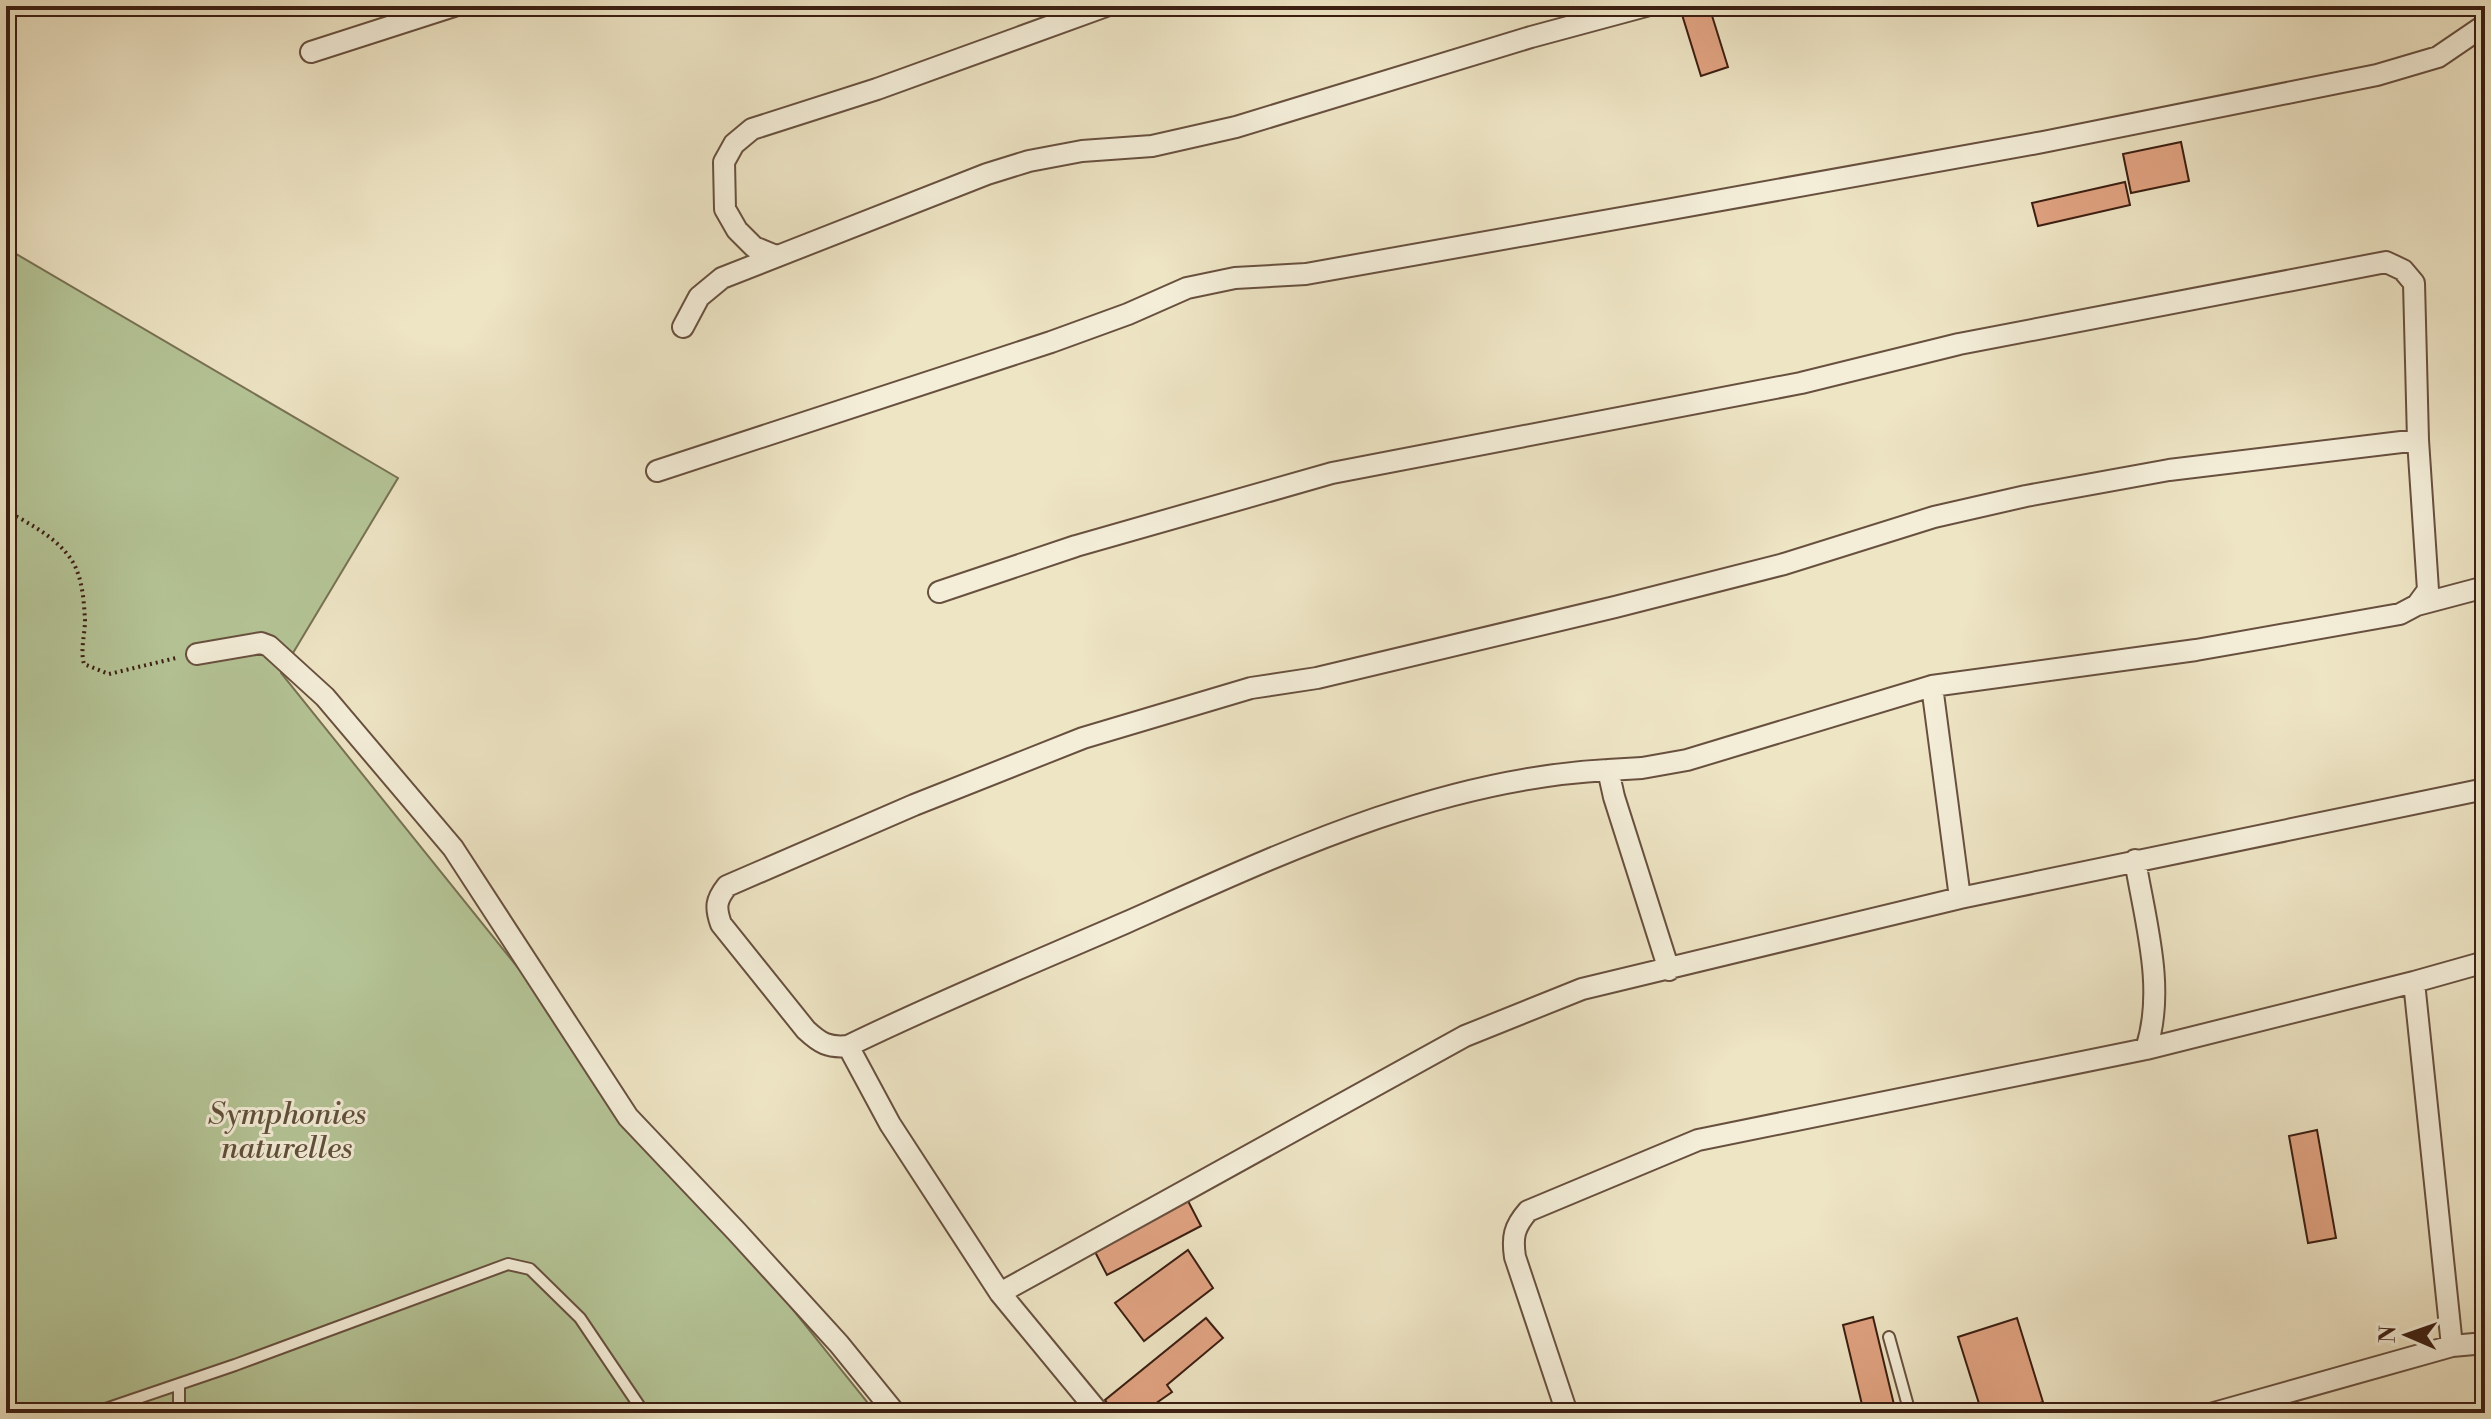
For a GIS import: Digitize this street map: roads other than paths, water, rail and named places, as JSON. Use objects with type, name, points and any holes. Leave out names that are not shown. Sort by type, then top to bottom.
[{"type":"street","points":[[311,52],[454,6]]},
{"type":"street","points":[[776,256],[754,247],[737,230],[725,209],[724,162],[734,144],[752,129],[877,89],[1106,6]]},
{"type":"street","points":[[683,327],[699,297],[722,278],[987,174],[1029,161],[1082,151],[1152,146],[1236,127],[1531,37],[1646,6]]},
{"type":"street","points":[[657,471],[1051,342],[1187,288],[1235,278],[1306,274],[1682,208],[2043,142],[2377,75],[2438,57],[2485,25]]},
{"type":"street","points":[[939,592],[1076,546],[1332,473],[1801,383],[1959,344],[2386,262],[2403,270],[2414,283],[2418,440],[2428,590],[2417,605]]},
{"type":"street","points":[[2418,440],[2169,470],[2026,496],[1934,517],[1784,564],[1615,607],[1317,678],[1251,688],[1083,738],[914,805],[727,886],[717,899],[716,909],[721,924],[806,1030],[831,1048],[848,1046],[1311,842],[1470,789],[1573,772],[1642,768],[1687,760],[1932,686],[2196,650],[2400,614],[2417,605],[2485,587]]},
{"type":"street","points":[[197,654],[261,643],[269,646],[325,697],[453,848],[628,1117],[768,1265],[839,1344],[895,1413]]},
{"type":"street","points":[[1932,686],[1960,898]]},
{"type":"street","points":[[1608,770],[1669,970]]},
{"type":"street","points":[[1000,1293],[1465,1036],[1582,989],[1960,898],[2485,789]]},
{"type":"street","points":[[2135,860],[2154,977],[2154,1018],[2146,1049]]},
{"type":"street","points":[[1560,1411],[1512,1239],[1516,1225],[1528,1211],[1698,1140],[2146,1049],[2485,962]]},
{"type":"street","points":[[2414,982],[2452,1346]]},
{"type":"street","points":[[848,1046],[890,1124],[1000,1293],[1099,1413]]},
{"type":"street","points":[[2214,1413],[2452,1346],[2485,1343]]},
{"type":"lane","points":[[94,1413],[508,1264],[530,1269],[580,1318],[644,1413]]},
{"type":"lane","points":[[1889,1337],[1910,1413]]},
{"type":"lane","points":[[179,1384],[179,1413]]},
{"type":"park label","name":"Symphonies naturelles","points":[[287,1132]]}]
